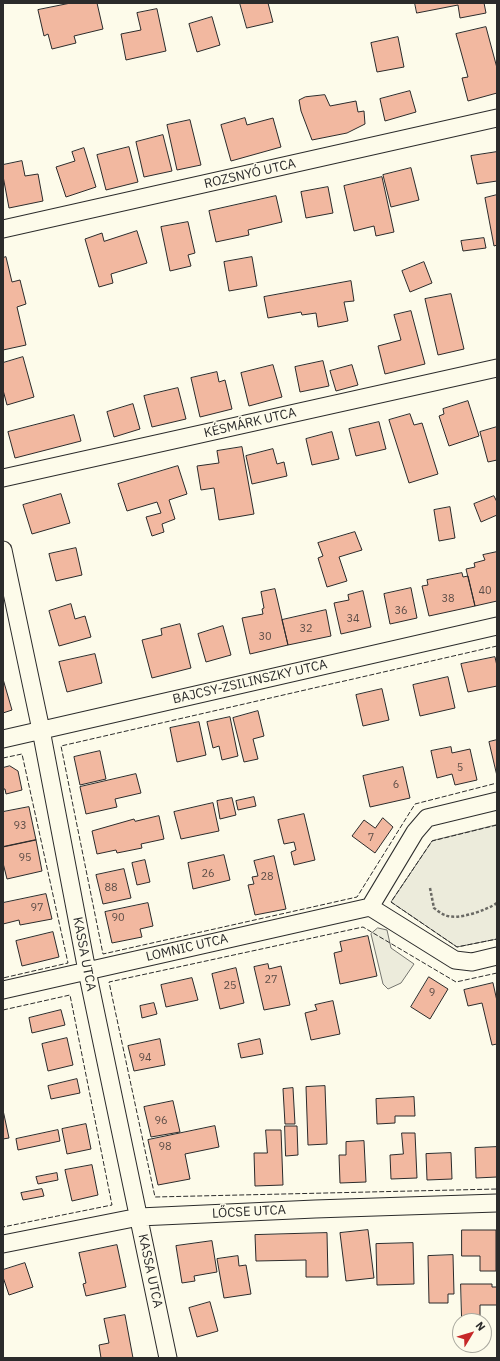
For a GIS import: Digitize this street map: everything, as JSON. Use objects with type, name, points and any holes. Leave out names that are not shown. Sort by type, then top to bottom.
[{"type":"street","name":"ROZSNYÓ UTCA","points":[[3,229],[497,118]]},
{"type":"street","name":"KÉSMÁRK UTCA","points":[[3,478],[497,368]]},
{"type":"street","name":"KASSA UTCA","points":[[3,550],[41,730],[87,971],[168,1358]]},
{"type":"street","name":"BAJCSY-ZSILINSZKY UTCA","points":[[3,739],[497,626]]},
{"type":"street","points":[[497,801],[427,818],[415,832],[370,907],[455,960],[472,962],[497,956]]},
{"type":"street","name":"LOMNIC UTCA","points":[[3,990],[370,907]]},
{"type":"street","name":"LŐCSE UTCA","points":[[3,1244],[139,1217],[497,1203]]},
{"type":"path","points":[[430,888],[434,908],[445,916],[457,917],[485,910],[497,902]]},
{"type":"shaded area","points":[[497,825],[497,939],[457,947],[391,902],[432,841]]},
{"type":"shaded area","points":[[378,928],[387,930],[391,948],[414,964],[401,983],[388,989],[383,984],[371,934]]},
{"type":"building","points":[[71,3],[97,3],[103,29],[74,36],[76,43],[52,49],[48,34],[44,36],[38,10]]},
{"type":"building","points":[[240,3],[268,3],[273,22],[247,28]]},
{"type":"building","points":[[415,3],[484,3],[486,13],[460,18],[458,5],[417,13]]},
{"type":"building","points":[[157,9],[166,51],[126,60],[121,34],[141,30],[137,13]]},
{"type":"building","points":[[212,17],[220,45],[197,52],[189,24]]},
{"type":"building","points":[[486,27],[497,68],[497,93],[468,101],[462,78],[468,77],[456,34]]},
{"type":"building","points":[[398,37],[404,67],[377,72],[371,43]]},
{"type":"building","points":[[410,91],[416,112],[385,121],[380,99]]},
{"type":"building","points":[[325,95],[330,106],[356,101],[358,112],[364,111],[365,124],[347,133],[312,140],[301,111],[299,100],[305,97]]},
{"type":"building","points":[[245,118],[247,125],[273,118],[281,147],[231,161],[221,125]]},
{"type":"building","points":[[190,120],[201,165],[177,170],[167,125]]},
{"type":"building","points":[[163,135],[172,171],[144,177],[136,142]]},
{"type":"building","points":[[129,147],[138,182],[106,190],[97,155]]},
{"type":"building","points":[[84,148],[96,187],[66,197],[56,167],[75,161],[72,152]]},
{"type":"building","points":[[497,152],[497,181],[477,184],[471,156]]},
{"type":"building","points":[[22,161],[25,176],[38,174],[43,201],[9,208],[3,176],[3,165]]},
{"type":"building","points":[[411,168],[419,200],[391,207],[383,175]]},
{"type":"building","points":[[382,177],[394,232],[376,236],[374,226],[354,231],[344,186]]},
{"type":"building","points":[[328,187],[333,213],[306,218],[301,192]]},
{"type":"building","points":[[497,195],[497,245],[494,246],[485,198]]},
{"type":"building","points":[[276,196],[282,222],[248,230],[249,235],[216,242],[209,211]]},
{"type":"building","points":[[188,222],[195,253],[188,255],[191,266],[170,271],[161,227]]},
{"type":"building","points":[[137,231],[147,263],[111,274],[113,283],[99,287],[85,239],[102,233],[104,241]]},
{"type":"building","points":[[484,238],[486,248],[463,251],[461,241]]},
{"type":"building","points":[[6,257],[12,282],[20,280],[26,304],[17,307],[26,345],[3,350],[3,258]]},
{"type":"building","points":[[252,257],[257,286],[229,291],[224,262]]},
{"type":"building","points":[[424,262],[432,283],[410,292],[402,271]]},
{"type":"building","points":[[351,281],[354,301],[344,302],[348,321],[318,327],[316,313],[302,315],[301,312],[268,318],[264,297]]},
{"type":"building","points":[[451,294],[464,349],[438,355],[425,299]]},
{"type":"building","points":[[411,311],[425,364],[385,374],[378,346],[401,340],[394,315]]},
{"type":"building","points":[[23,357],[34,397],[7,405],[3,390],[3,363]]},
{"type":"building","points":[[323,361],[329,386],[300,392],[295,367]]},
{"type":"building","points":[[273,365],[282,397],[249,406],[241,373]]},
{"type":"building","points":[[352,365],[358,385],[336,391],[330,371]]},
{"type":"building","points":[[217,372],[219,382],[225,380],[232,409],[200,417],[191,378]]},
{"type":"building","points":[[178,388],[186,419],[152,427],[144,396]]},
{"type":"building","points":[[468,401],[479,436],[449,446],[439,416],[444,414],[443,409]]},
{"type":"building","points":[[133,404],[140,429],[114,437],[107,412]]},
{"type":"building","points":[[410,414],[414,425],[422,423],[438,474],[409,483],[389,420]]},
{"type":"building","points":[[74,415],[81,441],[15,458],[8,432]]},
{"type":"building","points":[[379,422],[386,449],[356,456],[349,429]]},
{"type":"building","points":[[497,427],[497,460],[488,462],[480,432]]},
{"type":"building","points":[[332,432],[339,459],[312,465],[306,439]]},
{"type":"building","points":[[242,447],[254,514],[219,520],[214,488],[201,490],[197,466],[219,463],[217,451]]},
{"type":"building","points":[[273,449],[277,464],[284,462],[287,476],[252,484],[246,456]]},
{"type":"building","points":[[178,466],[187,494],[169,500],[175,519],[162,524],[164,532],[152,536],[146,517],[161,513],[157,502],[127,511],[118,484]]},
{"type":"building","points":[[61,494],[70,523],[32,534],[23,505]]},
{"type":"building","points":[[494,496],[497,502],[497,515],[481,522],[474,504]]},
{"type":"building","points":[[450,507],[455,538],[439,541],[434,510]]},
{"type":"building","points":[[355,532],[362,550],[339,557],[347,581],[327,587],[318,558],[323,556],[318,543]]},
{"type":"building","points":[[76,548],[82,575],[56,581],[49,554]]},
{"type":"building","points":[[497,552],[497,601],[475,606],[466,569],[475,567],[474,563],[485,560],[483,555]]},
{"type":"building","points":[[462,573],[463,577],[468,576],[475,606],[429,616],[422,586],[428,585],[427,580]]},
{"type":"building","points":[[411,588],[417,618],[390,624],[384,594]]},
{"type":"building","points":[[275,589],[288,645],[250,654],[242,618],[263,614],[262,609],[264,608],[261,592]]},
{"type":"building","points":[[363,591],[371,627],[341,634],[334,603],[349,600],[348,595]]},
{"type":"building","points":[[71,604],[75,619],[85,616],[91,637],[59,646],[49,611]]},
{"type":"building","points":[[326,610],[331,636],[288,645],[282,620]]},
{"type":"building","points":[[180,624],[191,668],[152,678],[142,640],[162,635],[161,629]]},
{"type":"building","points":[[223,626],[231,655],[206,662],[198,634]]},
{"type":"building","points":[[95,654],[102,683],[67,692],[59,662]]},
{"type":"building","points":[[495,657],[497,666],[497,686],[468,692],[461,664]]},
{"type":"building","points":[[448,677],[455,708],[420,716],[413,685]]},
{"type":"building","points":[[3,679],[12,710],[3,713]]},
{"type":"building","points":[[382,689],[389,720],[363,726],[356,695]]},
{"type":"building","points":[[258,711],[264,736],[253,739],[258,759],[244,762],[233,718]]},
{"type":"building","points":[[230,717],[238,756],[222,760],[219,746],[213,748],[207,722]]},
{"type":"building","points":[[199,722],[206,755],[177,762],[170,728]]},
{"type":"building","points":[[497,740],[497,776],[489,742]]},
{"type":"building","points":[[451,747],[452,753],[470,749],[477,780],[455,785],[452,774],[437,778],[431,751]]},
{"type":"building","points":[[100,751],[106,779],[80,785],[74,757]]},
{"type":"building","points":[[10,766],[18,771],[22,790],[6,794],[5,789],[3,789],[3,768]]},
{"type":"building","points":[[403,767],[410,798],[370,807],[363,776]]},
{"type":"building","points":[[136,774],[141,793],[115,799],[117,807],[86,814],[80,787]]},
{"type":"building","points":[[254,797],[256,806],[238,810],[236,801]]},
{"type":"building","points":[[232,798],[236,815],[220,819],[217,801]]},
{"type":"building","points":[[213,803],[219,831],[181,839],[174,812]]},
{"type":"building","points":[[29,807],[36,840],[3,847],[3,812]]},
{"type":"building","points":[[304,814],[315,860],[294,865],[291,852],[296,850],[294,842],[284,844],[278,820]]},
{"type":"building","points":[[159,816],[164,839],[141,844],[142,848],[117,853],[116,850],[97,854],[92,831],[134,819],[135,821]]},
{"type":"building","points":[[383,818],[393,827],[375,853],[352,836],[364,820],[375,828]]},
{"type":"building","points":[[36,840],[42,871],[7,879],[3,863],[3,847]]},
{"type":"building","points":[[224,855],[230,880],[193,889],[188,863]]},
{"type":"building","points":[[274,856],[286,909],[255,915],[248,885],[254,884],[252,877],[258,876],[254,861]]},
{"type":"building","points":[[145,860],[150,882],[137,885],[132,863]]},
{"type":"building","points":[[124,869],[131,898],[103,904],[96,875]]},
{"type":"building","points":[[46,894],[52,919],[20,925],[19,920],[3,924],[3,903]]},
{"type":"building","points":[[148,903],[153,926],[140,929],[142,937],[112,943],[105,912]]},
{"type":"building","points":[[53,932],[59,957],[22,966],[16,941]]},
{"type":"building","points":[[368,936],[377,976],[340,984],[334,953],[342,951],[340,942]]},
{"type":"building","points":[[268,964],[269,969],[281,966],[290,1005],[264,1010],[254,967]]},
{"type":"building","points":[[236,968],[244,1003],[220,1009],[212,974]]},
{"type":"building","points":[[429,977],[448,989],[430,1019],[411,1007]]},
{"type":"building","points":[[192,978],[198,1000],[166,1007],[161,985]]},
{"type":"building","points":[[493,983],[497,1001],[497,1044],[492,1045],[482,1003],[468,1006],[464,990]]},
{"type":"building","points":[[333,1001],[340,1034],[311,1040],[305,1013],[317,1010],[315,1005]]},
{"type":"building","points":[[154,1003],[157,1014],[142,1018],[140,1006]]},
{"type":"building","points":[[61,1010],[65,1025],[32,1033],[29,1018]]},
{"type":"building","points":[[67,1038],[73,1065],[48,1071],[42,1044]]},
{"type":"building","points":[[160,1039],[165,1065],[134,1071],[128,1046]]},
{"type":"building","points":[[260,1039],[263,1054],[241,1058],[238,1044]]},
{"type":"building","points":[[77,1079],[80,1093],[51,1099],[48,1086]]},
{"type":"building","points":[[325,1086],[327,1144],[308,1145],[306,1087]]},
{"type":"building","points":[[293,1088],[295,1124],[285,1124],[283,1089]]},
{"type":"building","points":[[414,1097],[415,1116],[395,1116],[395,1123],[377,1124],[376,1099]]},
{"type":"building","points":[[173,1101],[180,1132],[151,1137],[144,1107]]},
{"type":"building","points":[[3,1110],[9,1138],[3,1139]]},
{"type":"building","points":[[86,1124],[91,1149],[67,1154],[62,1129]]},
{"type":"building","points":[[215,1126],[219,1147],[185,1154],[190,1179],[158,1185],[148,1140]]},
{"type":"building","points":[[285,1126],[297,1126],[298,1155],[286,1156]]},
{"type":"building","points":[[58,1130],[60,1141],[18,1150],[16,1139]]},
{"type":"building","points":[[266,1130],[281,1130],[283,1185],[255,1186],[254,1153],[267,1153]]},
{"type":"building","points":[[402,1133],[415,1133],[417,1178],[391,1179],[390,1155],[403,1154]]},
{"type":"building","points":[[364,1141],[366,1182],[340,1183],[339,1155],[346,1155],[346,1142]]},
{"type":"building","points":[[497,1147],[497,1177],[476,1178],[475,1148]]},
{"type":"building","points":[[451,1153],[452,1179],[427,1180],[426,1154]]},
{"type":"building","points":[[92,1165],[98,1195],[72,1201],[65,1170]]},
{"type":"building","points":[[57,1173],[58,1180],[38,1184],[36,1177]]},
{"type":"building","points":[[42,1189],[44,1196],[23,1200],[21,1193]]},
{"type":"building","points":[[368,1230],[374,1278],[346,1281],[340,1233]]},
{"type":"building","points":[[462,1230],[496,1230],[496,1271],[480,1271],[480,1256],[462,1256]]},
{"type":"building","points":[[327,1233],[328,1277],[306,1277],[306,1260],[256,1261],[255,1235]]},
{"type":"building","points":[[212,1241],[217,1272],[194,1276],[195,1281],[182,1283],[176,1246]]},
{"type":"building","points":[[413,1243],[414,1284],[377,1285],[376,1244]]},
{"type":"building","points":[[117,1245],[126,1287],[86,1296],[83,1284],[86,1283],[79,1253]]},
{"type":"building","points":[[453,1255],[454,1294],[448,1294],[448,1303],[429,1303],[428,1256]]},
{"type":"building","points":[[238,1256],[239,1266],[246,1265],[251,1294],[224,1298],[217,1259]]},
{"type":"building","points":[[25,1263],[33,1287],[9,1295],[3,1277],[3,1270]]},
{"type":"building","points":[[461,1284],[492,1284],[492,1287],[497,1287],[497,1305],[480,1305],[480,1313],[462,1313]]},
{"type":"building","points":[[210,1302],[218,1331],[197,1337],[189,1308]]},
{"type":"building","points":[[125,1315],[133,1358],[101,1358],[99,1345],[109,1343],[104,1319]]},
{"type":"fence","points":[[497,646],[61,746],[103,954],[357,897],[415,804],[497,783]]},
{"type":"fence","points":[[3,758],[22,754],[68,963],[3,978]]},
{"type":"fence","points":[[497,825],[432,841],[391,902],[457,947],[497,939]]},
{"type":"fence","points":[[497,973],[456,982],[363,927],[109,982],[155,1197],[497,1189]]},
{"type":"fence","points":[[3,1010],[70,995],[112,1205],[3,1227]]}]
